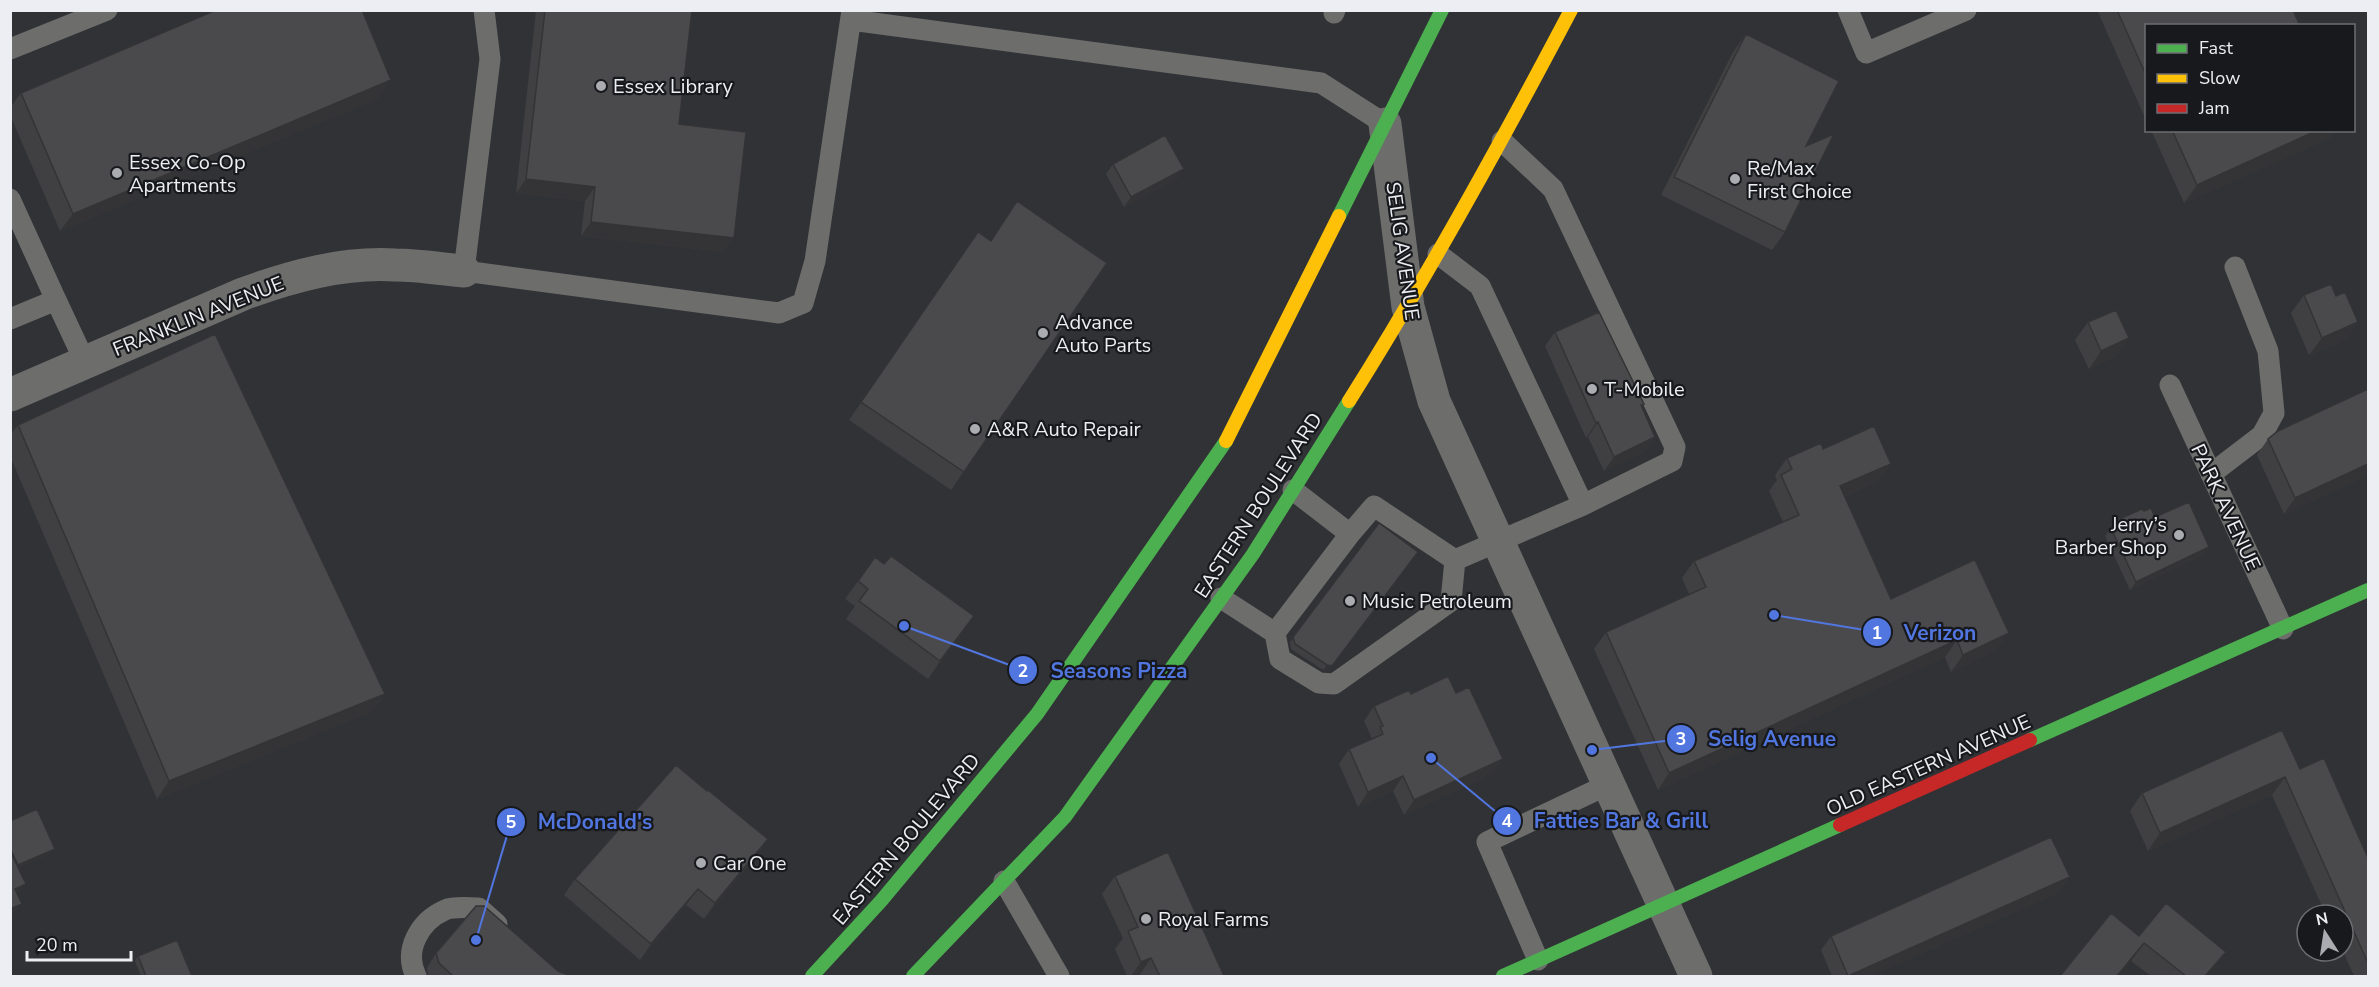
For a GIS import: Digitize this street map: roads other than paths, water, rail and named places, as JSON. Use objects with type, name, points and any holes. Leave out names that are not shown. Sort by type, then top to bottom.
[{"type":"main road","name":"EASTERN BOULEVARD","points":[[812,976],[881,901],[1036,714],[1225,443],[1442,10]]},
{"type":"main road","name":"EASTERN BOULEVARD","points":[[913,976],[1065,817],[1253,554],[1408,307],[1502,141],[1571,10]]},
{"type":"main road","name":"OLD EASTERN AVENUE","points":[[1503,976],[2368,590]]},
{"type":"street","name":"SELIG AVENUE","points":[[1385,124],[1408,307],[1434,401],[1661,904],[1696,976]]},
{"type":"street","name":"FRANKLIN AVENUE","points":[[10,395],[243,294],[280,281],[352,266],[395,264],[464,271]]},
{"type":"lane","points":[[10,49],[107,10]]},
{"type":"lane","points":[[484,10],[490,58],[464,271],[778,313],[804,303],[815,261],[851,15],[1321,83],[1385,124]]},
{"type":"lane","points":[[1848,10],[1866,53],[1966,10]]},
{"type":"lane","points":[[1455,560],[1583,505],[1672,461],[1675,447],[1553,189],[1502,141]]},
{"type":"lane","points":[[10,199],[85,362]]},
{"type":"lane","points":[[1438,254],[1480,286],[1583,505]]},
{"type":"lane","points":[[2211,474],[2262,435],[2274,413],[2268,351],[2235,267]]},
{"type":"lane","points":[[10,319],[56,300]]},
{"type":"lane","name":"PARK AVENUE","points":[[2170,385],[2283,629]]},
{"type":"lane","points":[[1293,490],[1350,534]]},
{"type":"lane","points":[[1275,633],[1374,506],[1455,560]]},
{"type":"lane","points":[[1221,598],[1275,633],[1280,659],[1319,684],[1334,684],[1451,601],[1455,560]]},
{"type":"lane","points":[[1538,960],[1487,842],[1607,785]]},
{"type":"lane","points":[[1004,880],[1059,976]]},
{"type":"lane","points":[[416,976],[412,969],[412,949],[416,935],[432,917],[448,908],[479,908],[513,939]]},
{"type":"place","name":"Essex Library","points":[[601,86]]},
{"type":"place","name":"Essex Co-Op Apartments","points":[[117,173]]},
{"type":"place","name":"Re/Max First Choice","points":[[1735,179]]},
{"type":"place","name":"Advance Auto Parts","points":[[1043,333]]},
{"type":"place","name":"T-Mobile","points":[[1592,389]]},
{"type":"place","name":"A&R Auto Repair","points":[[975,429]]},
{"type":"place","name":"Jerry’s Barber Shop","points":[[2179,535]]},
{"type":"place","name":"Music Petroleum","points":[[1350,601]]},
{"type":"place","name":"Verizon","points":[[1774,615]]},
{"type":"place","name":"Seasons Pizza","points":[[904,626]]},
{"type":"place","name":"Selig Avenue","points":[[1592,750]]},
{"type":"place","name":"Fatties Bar & Grill","points":[[1431,758]]},
{"type":"place","name":"Car One","points":[[701,863]]},
{"type":"place","name":"Royal Farms","points":[[1146,919]]},
{"type":"place","name":"McDonald's","points":[[476,940]]}]
